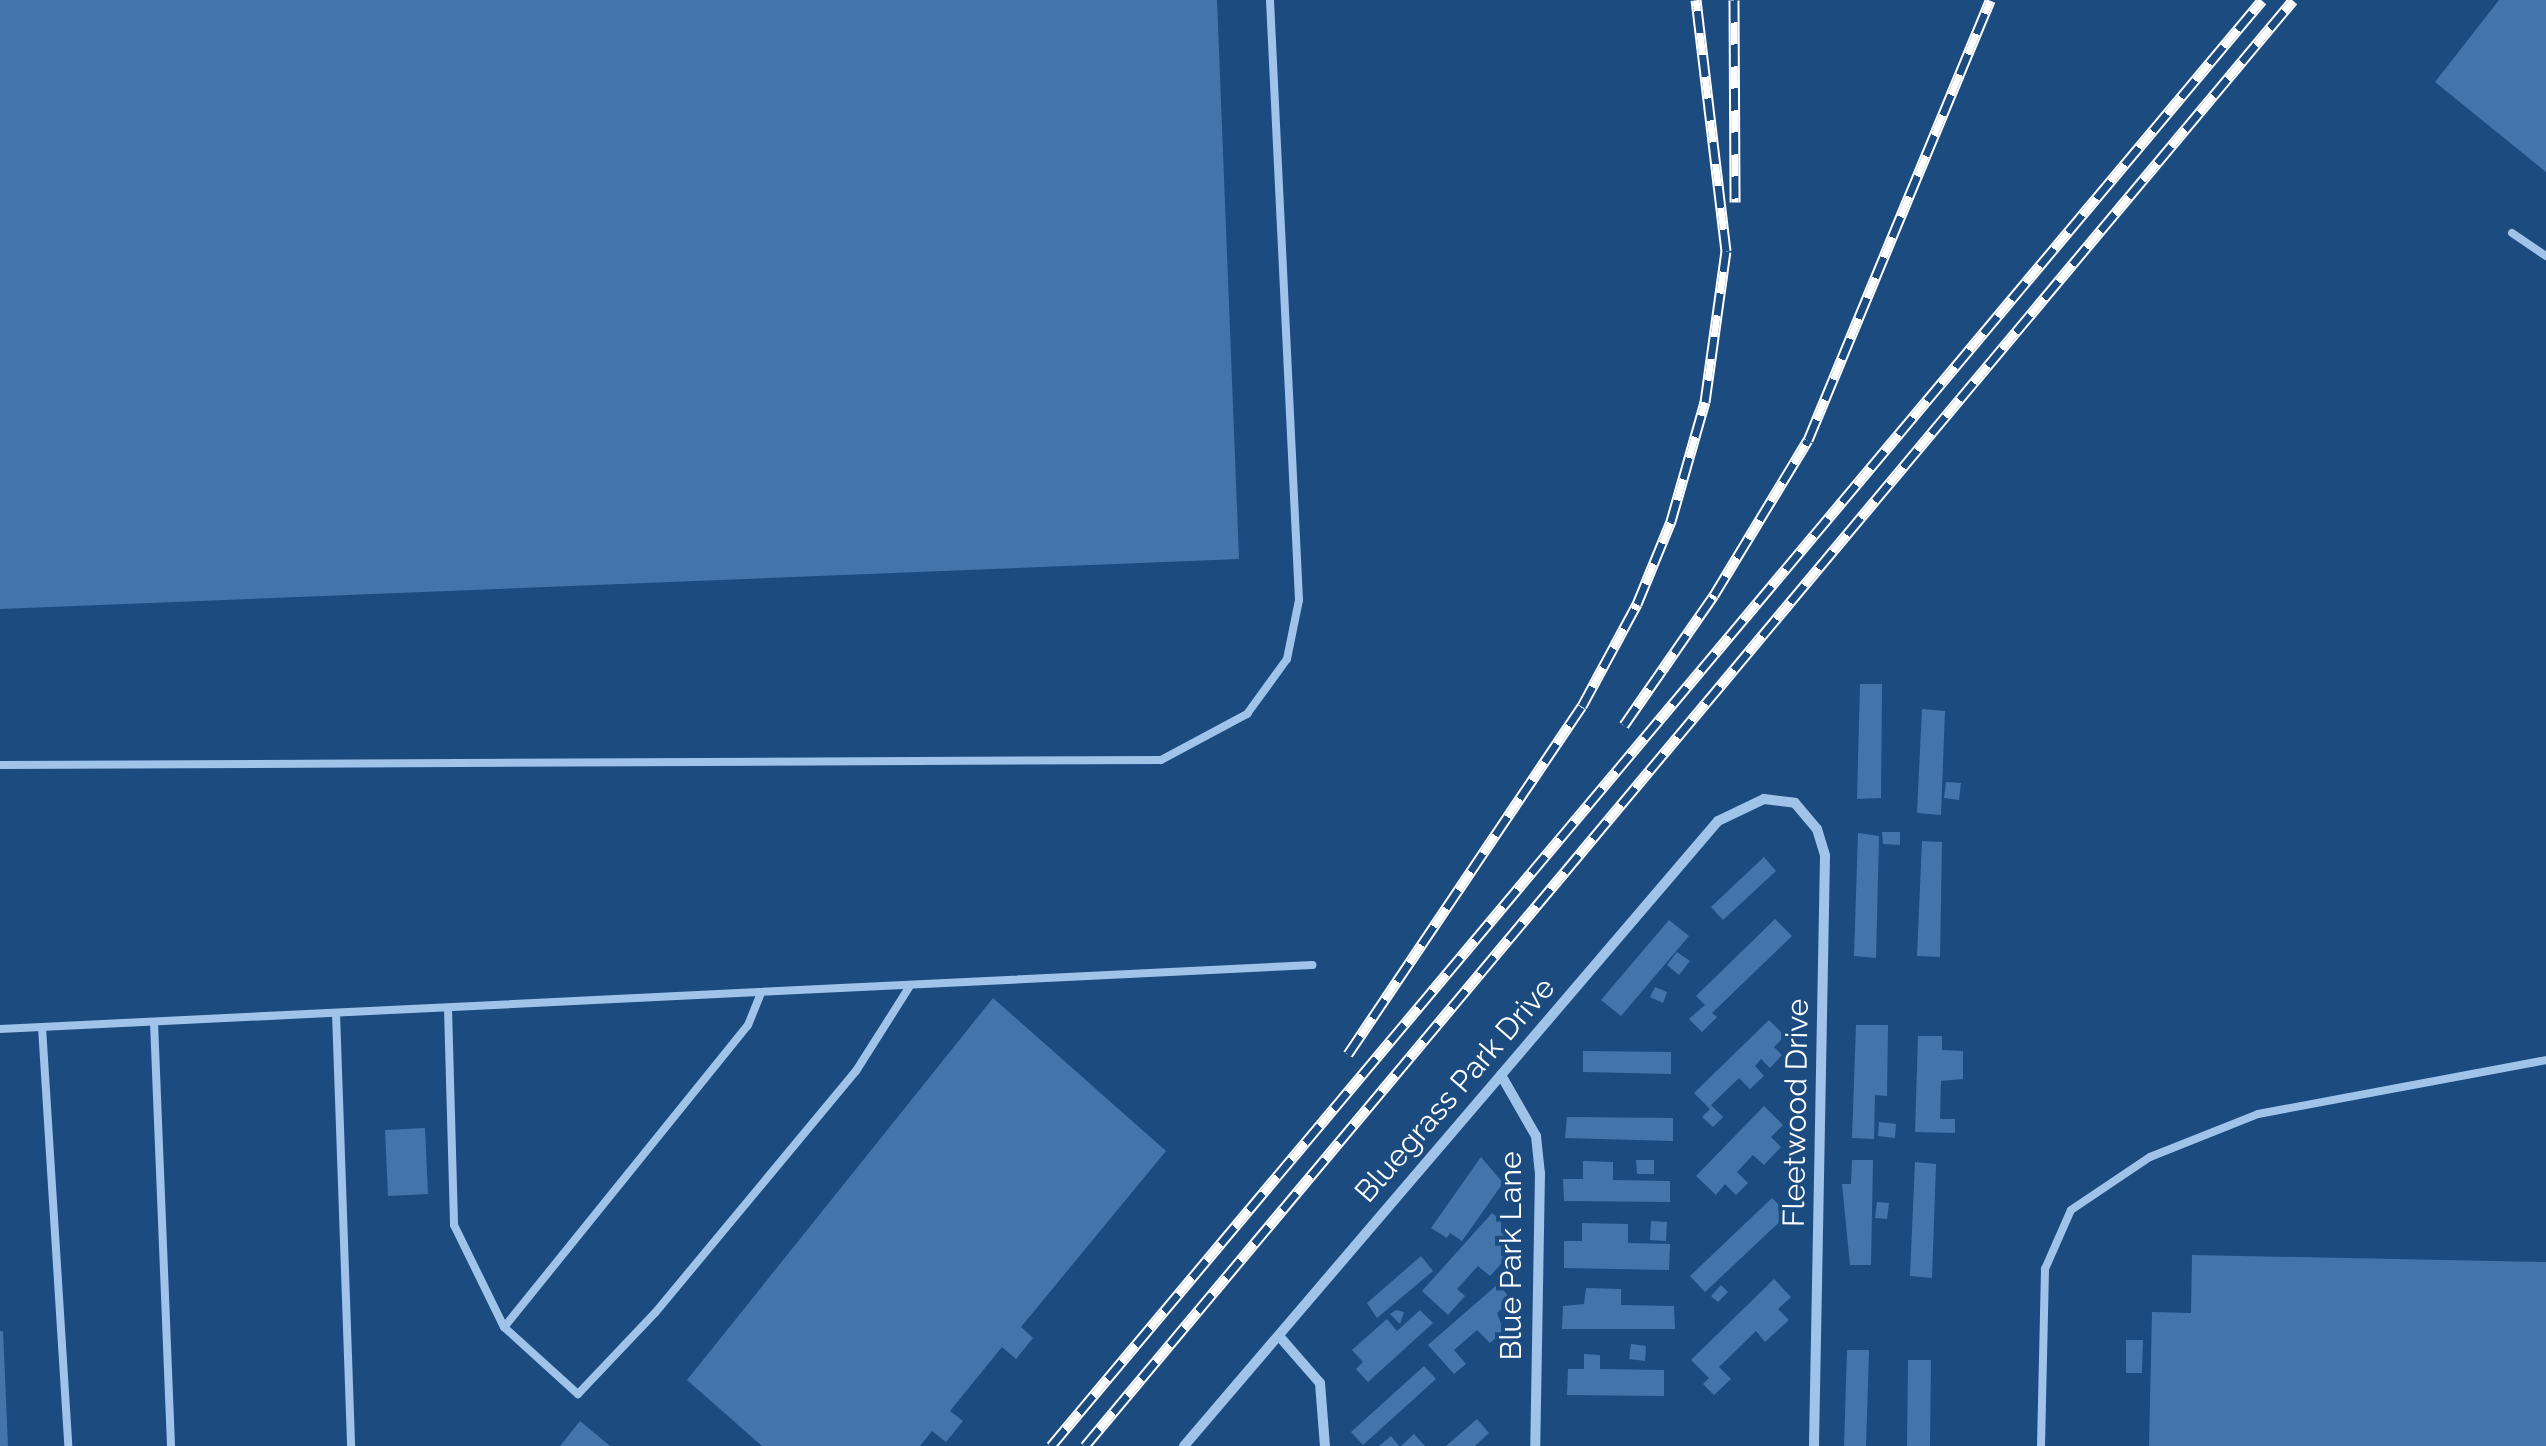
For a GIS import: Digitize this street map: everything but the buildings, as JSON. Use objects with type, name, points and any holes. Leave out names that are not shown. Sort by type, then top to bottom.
[{"type":"street","name":"Bluegrass Park Drive","points":[[1184,1446],[1718,821],[1741,805],[1782,800]]},
{"type":"street","name":"Fleetwood Drive","points":[[1782,800],[1810,817],[1825,856],[1814,1446]]},
{"type":"street","name":"Blue Park Lane","points":[[1501,1075],[1536,1136],[1540,1172],[1535,1446]]},
{"type":"street","points":[[1279,1336],[1320,1382],[1324,1446]]},
{"type":"lane","points":[[0,764],[1160,760],[1247,714],[1286,659],[1299,600],[1270,0]]},
{"type":"lane","points":[[2512,233],[2546,256]]},
{"type":"lane","points":[[0,1029],[1312,965]]},
{"type":"lane","points":[[448,1008],[454,1225],[504,1327],[578,1394],[655,1313],[856,1071],[910,986]]},
{"type":"lane","points":[[504,1327],[748,1025],[761,993]]},
{"type":"lane","points":[[336,1013],[351,1446]]},
{"type":"lane","points":[[154,1022],[171,1446]]},
{"type":"lane","points":[[42,1027],[68,1446]]},
{"type":"lane","points":[[2041,1446],[2044,1268],[2071,1210],[2150,1157],[2258,1114],[2546,1060]]},
{"type":"railway","points":[[1348,1054],[1582,706],[1637,604],[1671,521],[1705,402],[1726,251],[1696,0]]},
{"type":"railway","points":[[1734,0],[1735,202]]},
{"type":"railway","points":[[1624,725],[1714,595],[1808,440],[1990,0]]},
{"type":"railway","points":[[1051,1446],[2262,0]]},
{"type":"railway","points":[[1085,1446],[2293,0]]}]
